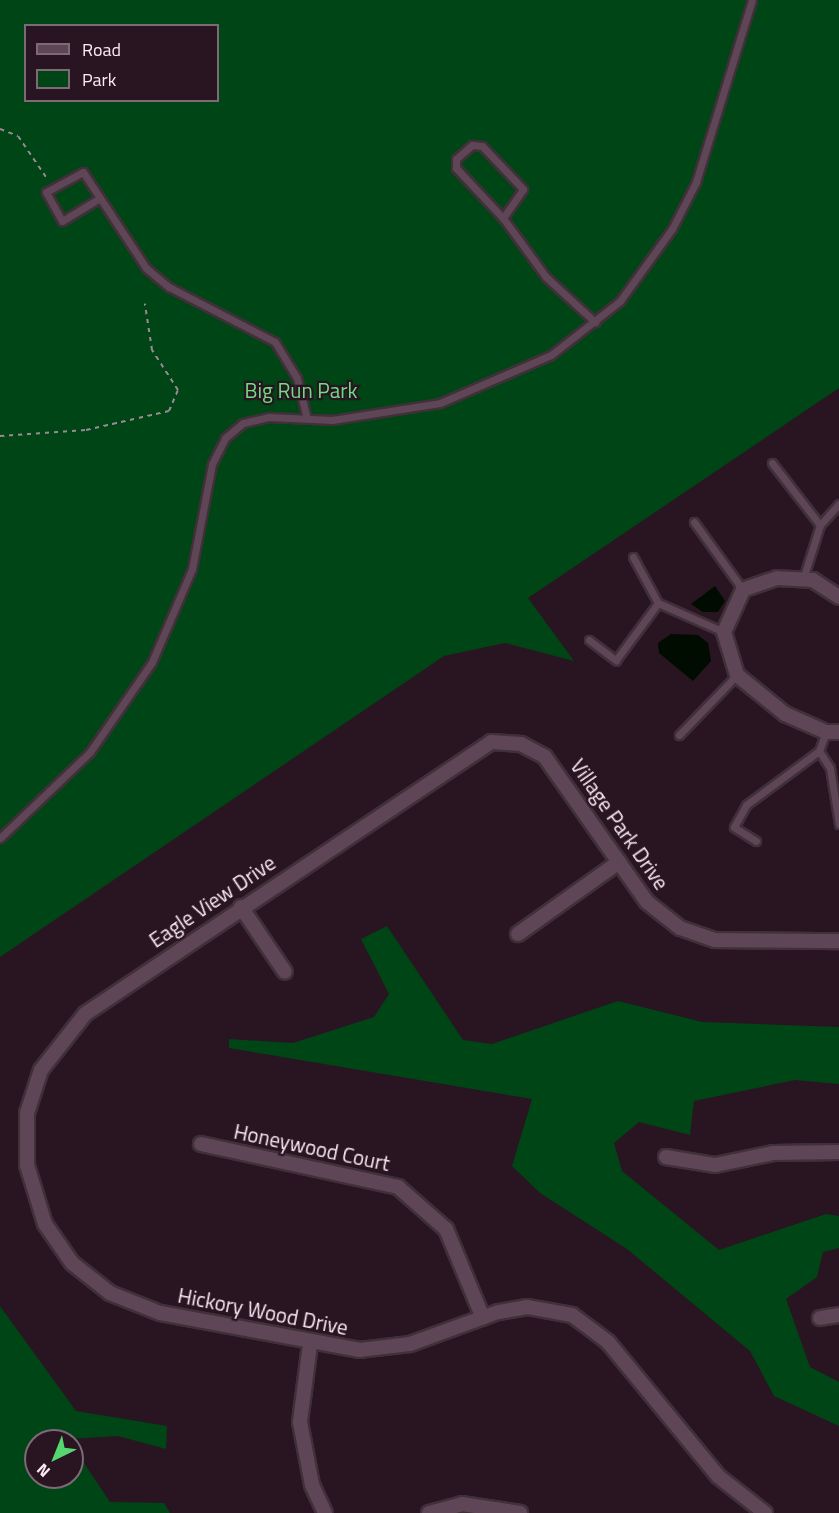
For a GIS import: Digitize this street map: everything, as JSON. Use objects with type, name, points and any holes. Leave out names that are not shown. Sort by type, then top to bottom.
[{"type":"street","points":[[832,732],[785,714],[737,675],[724,632],[743,590],[777,578],[803,579],[839,597]]},
{"type":"street","name":"Village Park Drive","points":[[508,741],[534,748],[554,767],[647,902],[696,936],[839,941]]},
{"type":"street","name":"Eagle View Drive","points":[[27,1166],[24,1143],[33,1092],[69,1030],[105,999],[474,748],[508,741]]},
{"type":"street","points":[[518,934],[619,862]]},
{"type":"street","points":[[241,907],[285,972]]},
{"type":"street","name":"Honeywood Court","points":[[201,1144],[373,1179],[405,1192],[434,1213],[451,1237],[483,1318]]},
{"type":"street","points":[[666,1157],[715,1165],[773,1153],[839,1152]]},
{"type":"street","name":"Hickory Wood Drive","points":[[27,1166],[38,1206],[58,1245],[110,1293],[160,1312],[310,1344],[386,1349],[483,1318],[527,1307],[586,1322],[718,1476],[765,1513]]},
{"type":"street","points":[[819,1318],[839,1315]]},
{"type":"street","points":[[310,1344],[300,1422],[312,1485],[325,1513]]},
{"type":"street","points":[[429,1513],[462,1504],[520,1513]]},
{"type":"lane","points":[[0,838],[90,752],[152,662],[192,569],[212,464],[225,438],[243,423],[269,417],[307,419],[387,415],[440,403],[551,355],[595,322],[647,268],[696,182],[752,0]]},
{"type":"lane","points":[[503,218],[523,189],[482,146],[472,145],[456,159],[456,168],[503,218],[546,277],[595,322]]},
{"type":"lane","points":[[100,198],[63,221],[46,192],[83,172],[100,198],[132,250],[169,287],[275,342],[297,378],[307,419]]},
{"type":"lane","points":[[772,463],[820,525]]},
{"type":"lane","points":[[803,579],[820,525],[839,504]]},
{"type":"lane","points":[[694,522],[743,590]]},
{"type":"lane","points":[[633,557],[658,603],[724,632]]},
{"type":"lane","points":[[589,640],[616,660],[658,603]]},
{"type":"lane","points":[[679,735],[737,675]]},
{"type":"lane","points":[[756,841],[734,827],[746,806],[819,751],[832,732]]},
{"type":"lane","points":[[819,751],[830,768],[839,824]]},
{"type":"path","points":[[0,129],[18,136],[53,188]]},
{"type":"path","points":[[0,436],[86,430],[169,411],[178,390],[152,350],[145,304]]},
{"type":"green space","name":"Big Run Park","points":[[0,0],[839,0],[839,388],[528,598],[574,661],[505,643],[444,656],[0,957]]},
{"type":"green space","points":[[387,926],[463,1040],[492,1044],[618,1001],[702,1022],[839,1027],[839,1084],[795,1080],[694,1101],[690,1135],[639,1122],[614,1143],[622,1171],[719,1250],[826,1214],[839,1216],[839,1248],[823,1252],[817,1277],[786,1299],[810,1367],[839,1382],[839,1426],[774,1396],[750,1351],[627,1249],[540,1193],[512,1166],[532,1099],[229,1048],[229,1039],[293,1043],[374,1017],[389,994],[361,939]]},
{"type":"green space","points":[[0,1306],[76,1411],[167,1426],[166,1449],[118,1436],[84,1438],[84,1429],[24,1429],[24,1489],[84,1489],[84,1463],[110,1502],[164,1503],[170,1513],[0,1513]]},
{"type":"shaded area","points":[[715,586],[725,601],[718,612],[703,612],[691,604]]},
{"type":"shaded area","points":[[671,634],[698,635],[708,643],[711,661],[693,681],[659,653],[658,643]]}]
